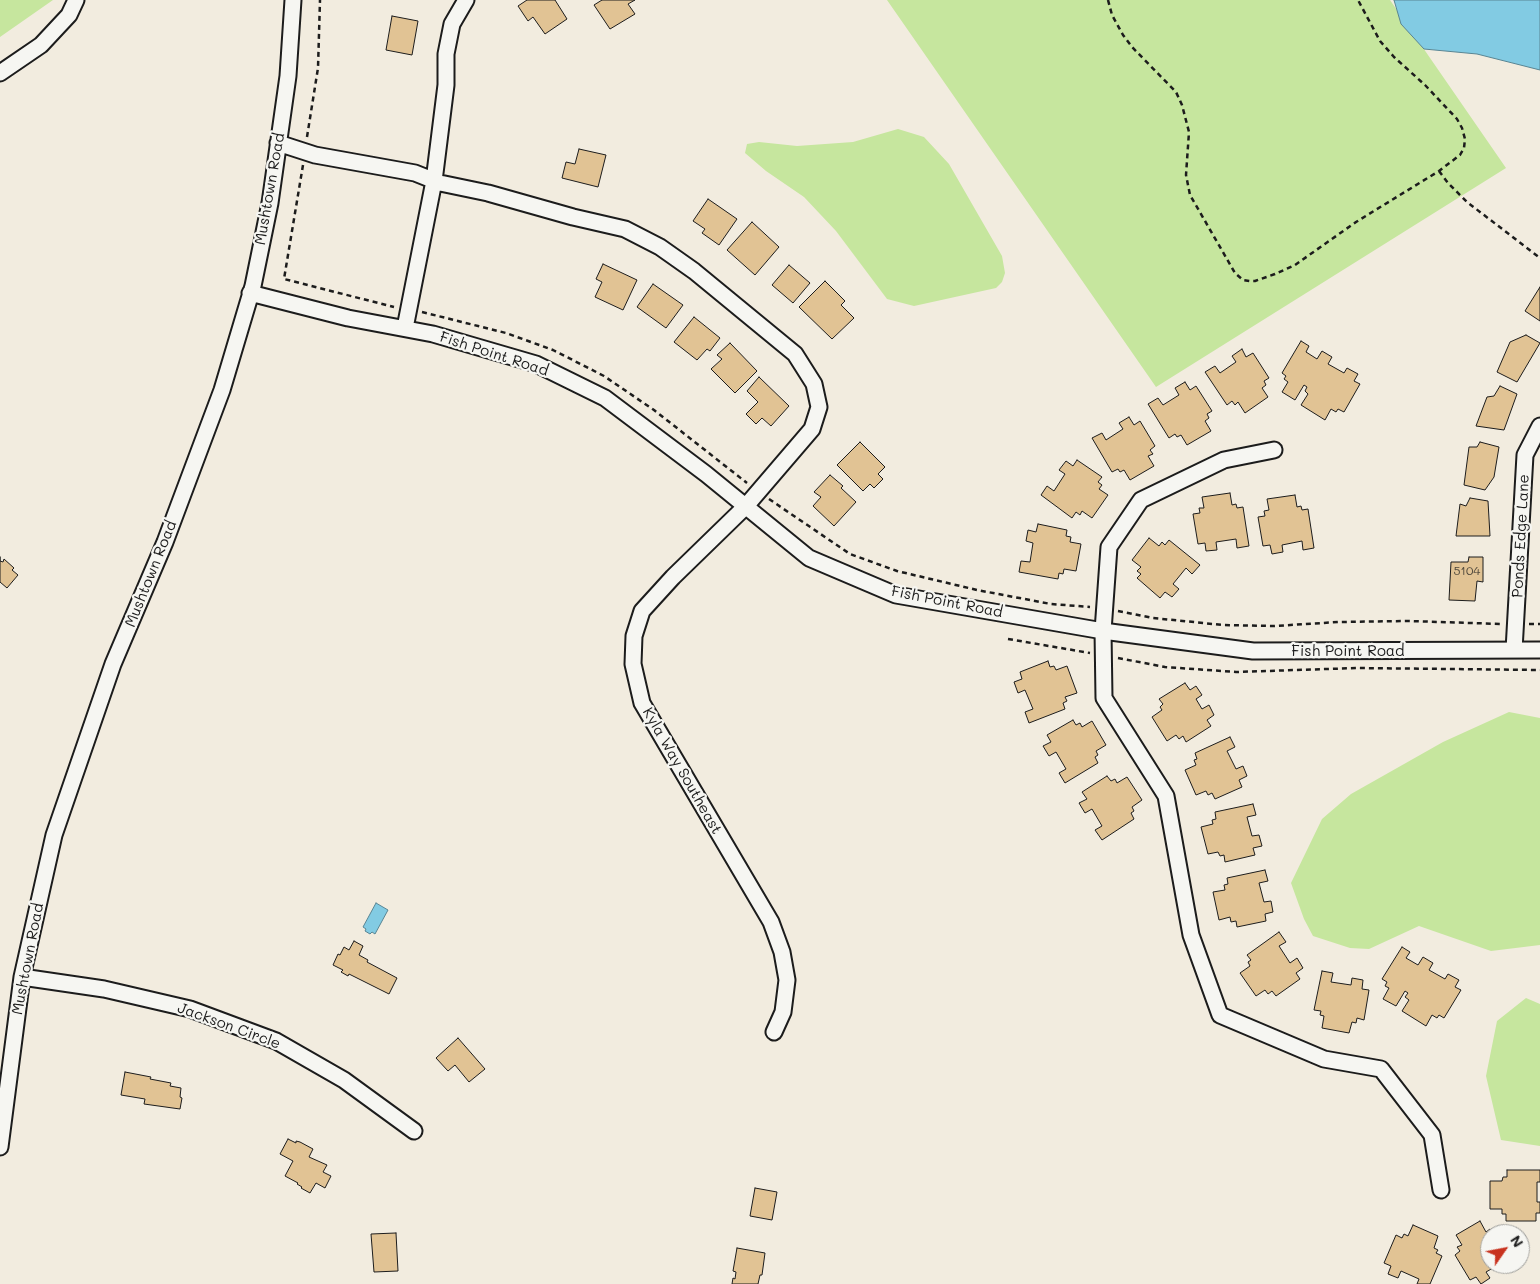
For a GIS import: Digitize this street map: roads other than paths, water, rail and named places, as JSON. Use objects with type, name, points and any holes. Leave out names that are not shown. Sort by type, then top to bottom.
[{"type":"street","points":[[0,73],[41,45],[69,15],[76,0]]},
{"type":"street","name":"Mushtown Road","points":[[0,1147],[22,977],[54,835],[114,664],[165,542],[222,390],[250,293],[270,203],[288,76],[292,0]]},
{"type":"street","points":[[405,328],[434,181],[446,85],[446,54],[450,31],[466,0]]},
{"type":"street","name":"Kyla Way Southeast","points":[[278,143],[315,155],[415,173],[434,181],[488,193],[572,217],[625,229],[660,247],[694,272],[795,354],[814,384],[819,407],[812,429],[746,506],[673,577],[642,611],[634,636],[633,664],[642,704],[771,922],[782,952],[787,980],[783,1012],[774,1032]]},
{"type":"street","name":"Fish Point Road","points":[[250,293],[348,318],[433,334],[536,364],[605,398],[706,474],[809,558],[896,595],[1103,630],[1253,651],[1540,650]]},
{"type":"street","name":"Ponds Edge Lane","points":[[1514,650],[1525,455],[1540,426]]},
{"type":"street","points":[[1274,450],[1224,460],[1141,500],[1109,547],[1103,630],[1104,698],[1166,796],[1191,935],[1220,1015],[1324,1059],[1382,1069],[1432,1135],[1441,1190]]},
{"type":"street","name":"Jackson Circle","points":[[22,977],[104,989],[190,1009],[276,1041],[344,1080],[414,1131]]},
{"type":"water","points":[[1394,0],[1540,0],[1540,70],[1477,54],[1424,49],[1401,24]]},
{"type":"water","points":[[376,903],[388,910],[375,934],[372,932],[370,934],[363,927]]}]
